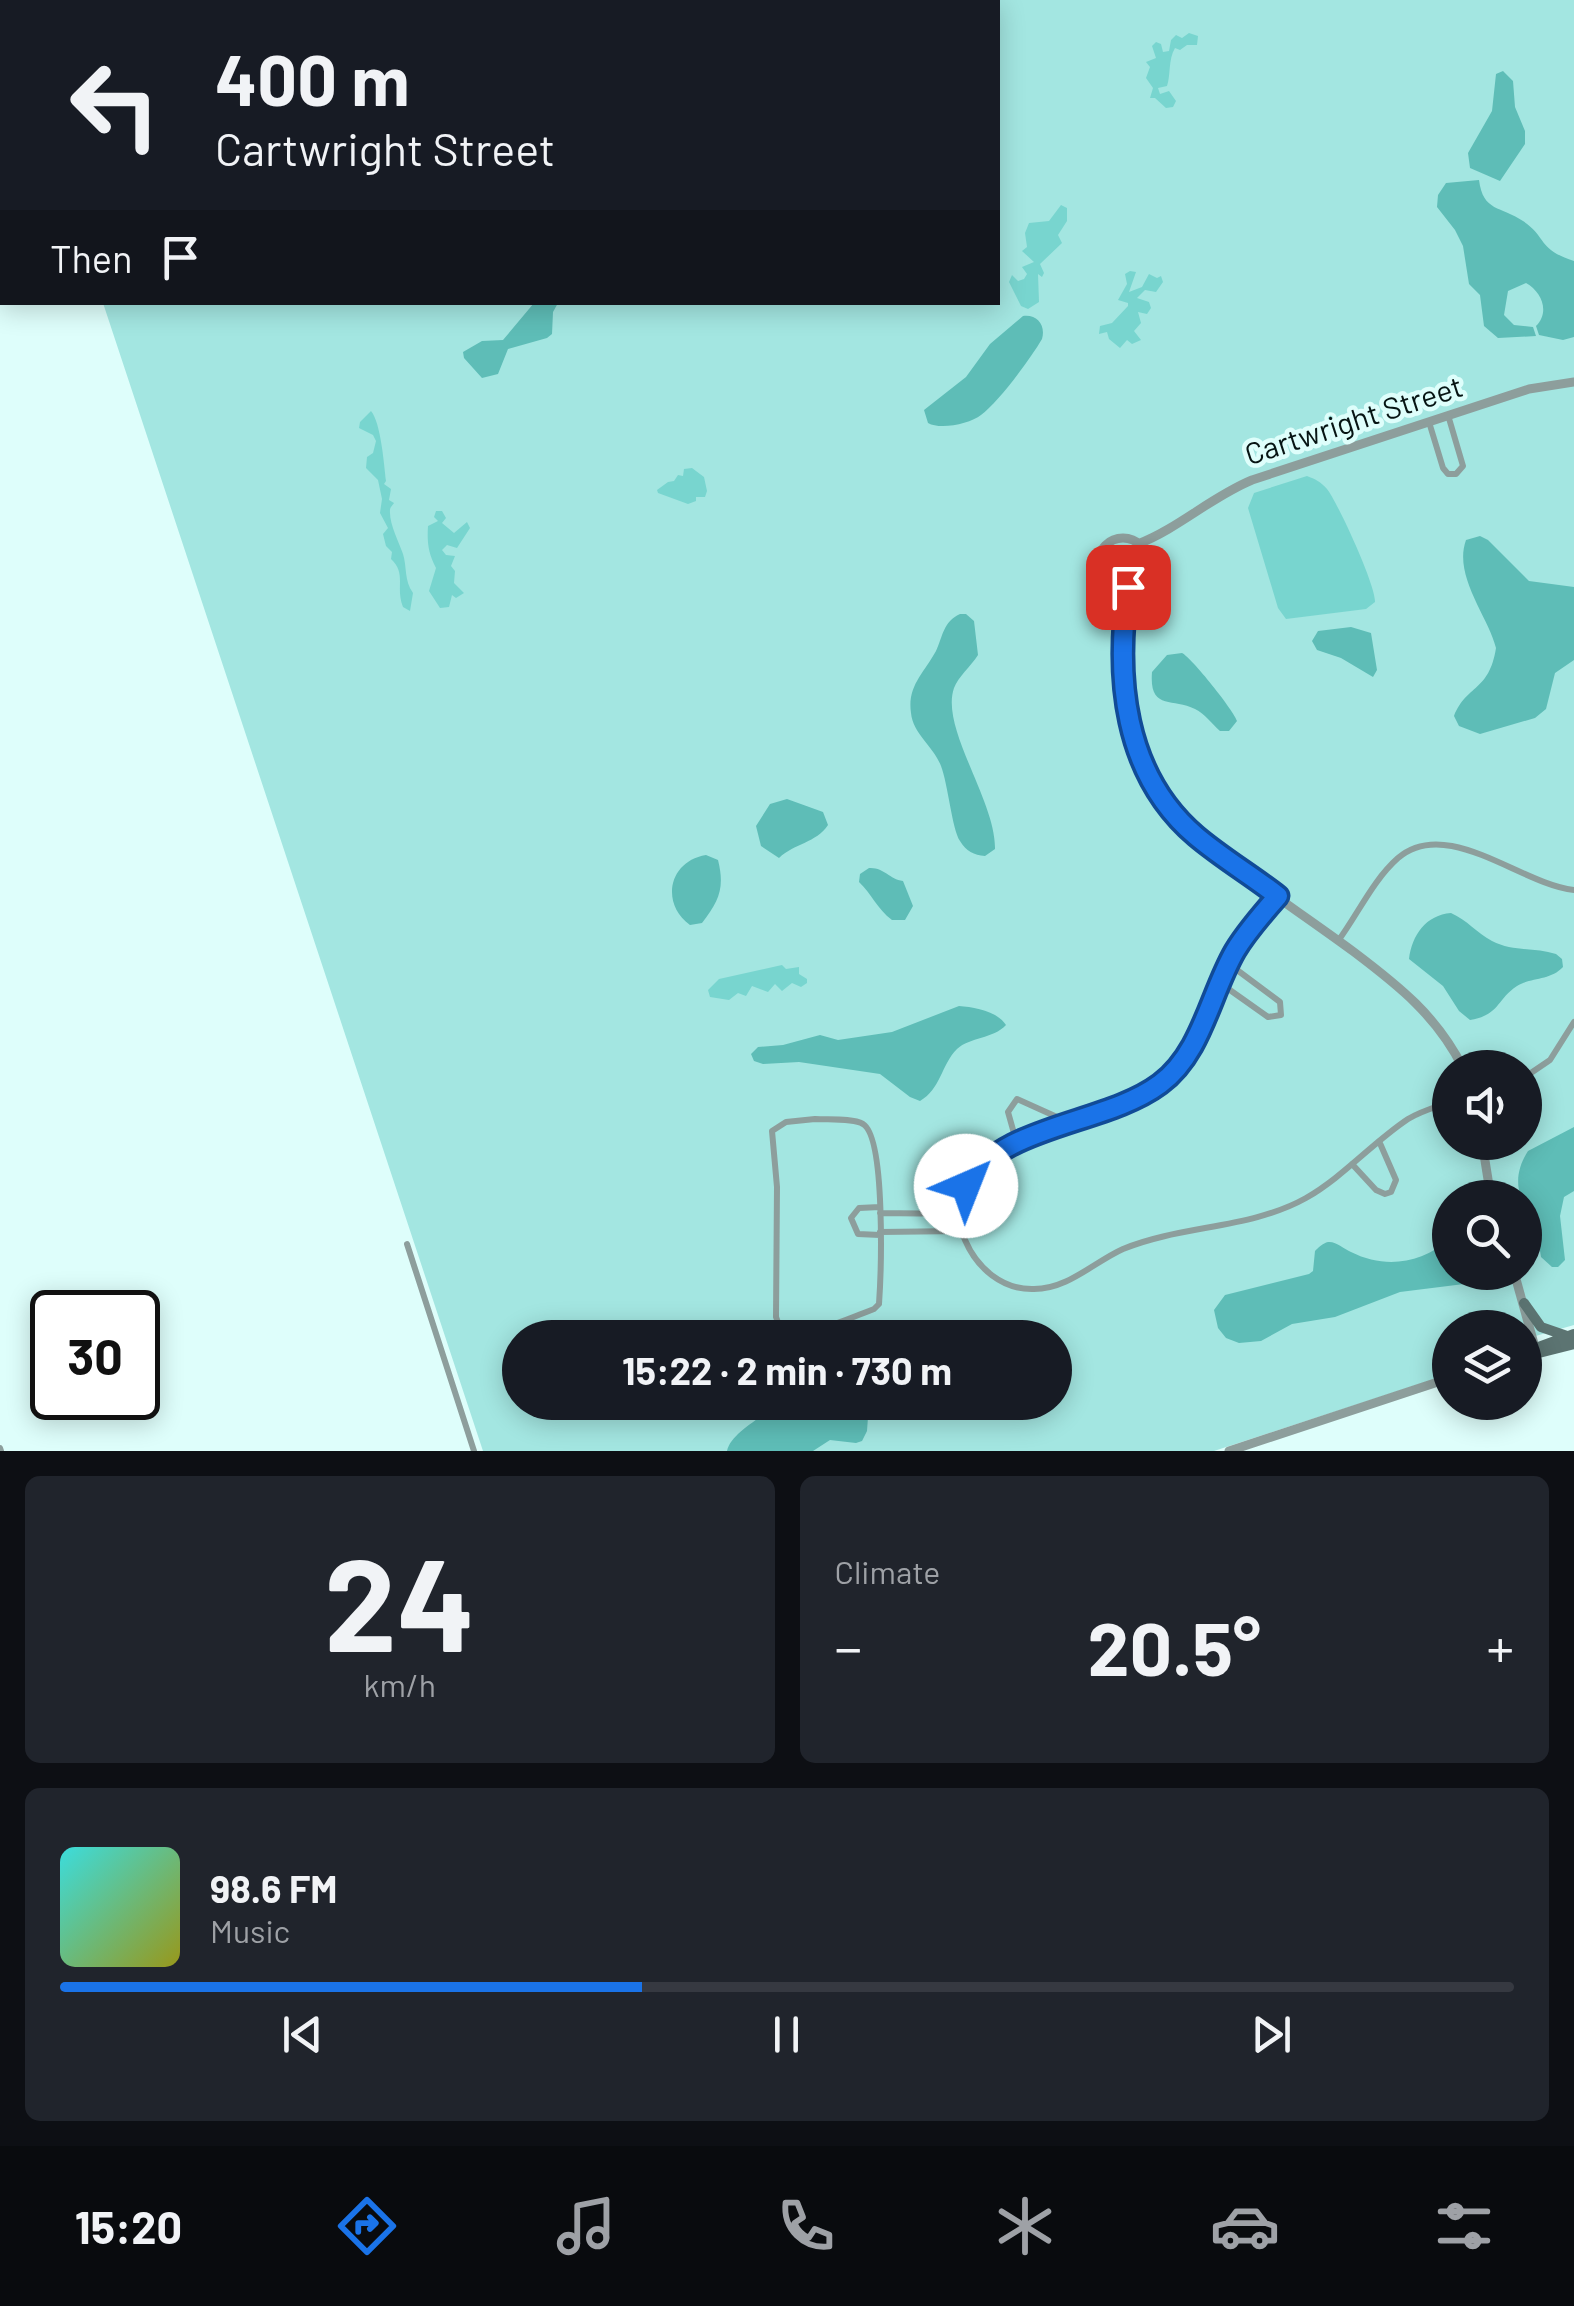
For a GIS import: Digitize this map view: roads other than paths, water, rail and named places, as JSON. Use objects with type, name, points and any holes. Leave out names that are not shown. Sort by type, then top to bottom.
[{"type":"main road","points":[[1523,1298],[1541,1327],[1572,1338]]},
{"type":"main road","points":[[1542,1349],[1572,1338]]},
{"type":"street","name":"Cartwright Street","points":[[1138,544],[1162,536],[1238,486],[1529,390],[1574,382]]},
{"type":"street","points":[[1429,422],[1444,468],[1448,474],[1456,474],[1463,466],[1448,416]]},
{"type":"street","name":"Cartwright Street","points":[[1147,557],[1162,536]]},
{"type":"street","points":[[1114,586],[1128,587],[1144,576],[1147,557],[1138,544],[1118,538],[1102,550],[1100,570],[1114,586],[1123,622],[1129,724],[1146,772],[1178,817],[1196,836],[1418,1002],[1454,1050]]},
{"type":"street","points":[[1123,622],[1128,587]]},
{"type":"street","points":[[1338,940],[1389,868],[1404,854],[1424,845],[1455,846],[1574,890]]},
{"type":"street","points":[[1278,896],[1236,950],[1194,1041],[1170,1076],[1141,1096],[996,1153],[974,1172],[966,1186],[960,1214],[961,1230],[978,1262],[994,1278],[1016,1287],[1043,1288],[1060,1284],[1128,1247],[1289,1207],[1315,1193],[1412,1117],[1432,1109]]},
{"type":"street","points":[[1220,984],[1268,1017],[1281,1014],[1280,1002],[1230,964]]},
{"type":"street","points":[[1542,1065],[1550,1060],[1574,1022]]},
{"type":"street","points":[[1017,1144],[1008,1112],[1017,1099],[1057,1117],[1064,1126]]},
{"type":"street","points":[[815,1119],[863,1125],[880,1169],[880,1234],[879,1304],[874,1309],[820,1327],[789,1331],[779,1325],[772,1130],[786,1122],[815,1119]]},
{"type":"street","points":[[1352,1164],[1376,1190],[1391,1192],[1396,1180],[1380,1141]]},
{"type":"street","points":[[960,1214],[859,1208],[851,1218],[858,1234],[961,1230]]},
{"type":"street","points":[[407,1244],[474,1451]]},
{"type":"street","points":[[1520,1290],[1526,1310]]},
{"type":"street","points":[[1229,1451],[1432,1384]]}]
